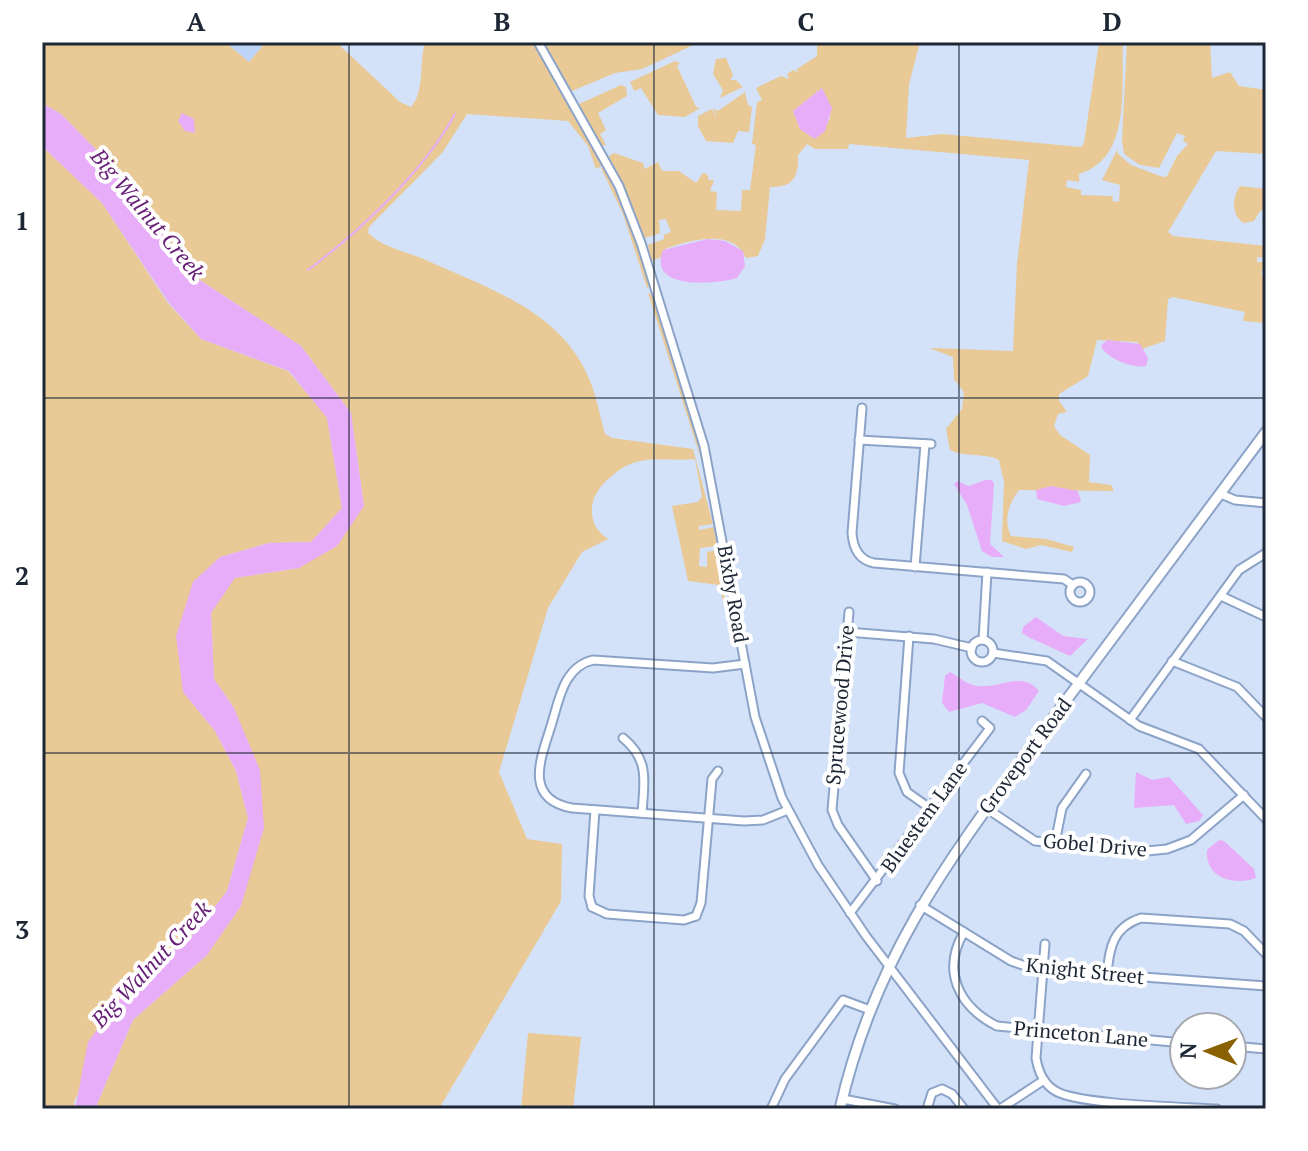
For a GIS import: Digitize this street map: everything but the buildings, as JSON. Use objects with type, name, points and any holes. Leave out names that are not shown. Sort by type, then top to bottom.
[{"type":"main road","name":"Groveport Road","points":[[842,1104],[870,1010],[888,966],[920,905],[986,808],[1266,432]]},
{"type":"street","name":"Bixby Road","points":[[538,42],[619,186],[641,243],[704,446],[760,736],[788,810],[850,913],[999,1109]]},
{"type":"street","points":[[862,408],[854,546],[869,562],[1064,579],[1073,585]]},
{"type":"street","points":[[859,440],[928,444],[915,567]]},
{"type":"street","points":[[1221,494],[1235,500],[1266,503]]},
{"type":"street","points":[[1130,720],[1247,562],[1266,553]]},
{"type":"street","points":[[983,640],[987,572]]},
{"type":"street","points":[[1221,596],[1266,617]]},
{"type":"street","name":"Sprucewood Drive","points":[[849,612],[832,810],[838,825],[877,881]]},
{"type":"street","points":[[847,632],[909,636],[972,648],[983,640]]},
{"type":"street","points":[[909,636],[899,773],[907,792],[931,809]]},
{"type":"street","points":[[983,640],[989,643],[993,653]]},
{"type":"street","points":[[972,648],[972,654],[980,661],[993,653]]},
{"type":"street","points":[[993,653],[1047,661],[1153,734],[1199,749],[1266,819]]},
{"type":"street","points":[[745,664],[713,668],[577,661],[565,684],[539,761],[538,776],[547,799],[566,807],[752,821],[788,810]]},
{"type":"street","points":[[1172,661],[1237,687],[1266,717]]},
{"type":"street","points":[[982,721],[999,734]]},
{"type":"street","name":"Bluestem Lane","points":[[850,913],[990,728]]},
{"type":"street","points":[[623,738],[639,752],[644,765],[642,813]]},
{"type":"street","points":[[595,810],[589,910],[607,914],[698,919],[712,779],[718,771]]},
{"type":"street","points":[[1055,843],[1062,808],[1086,774]]},
{"type":"street","name":"Gobel Drive","points":[[986,808],[1027,838],[1138,851],[1176,847],[1191,840],[1244,795]]},
{"type":"street","name":"Knight Street","points":[[920,905],[1011,961],[1043,970],[1266,986]]},
{"type":"street","points":[[1107,975],[1114,938],[1127,923],[1141,918],[1230,924],[1244,931],[1266,954]]},
{"type":"street","name":"Princeton Lane","points":[[964,932],[952,965],[961,992],[990,1023],[1038,1031],[1168,1042]]},
{"type":"street","points":[[1045,944],[1036,1063],[1052,1089],[1070,1097],[1217,1109]]},
{"type":"street","points":[[771,1109],[785,1079],[843,1000],[870,1010]]},
{"type":"street","points":[[999,1109],[1044,1080]]},
{"type":"street","points":[[927,1109],[932,1093],[942,1089],[952,1094],[964,1109]]},
{"type":"street","points":[[842,1104],[895,1109]]},
{"type":"shaded area","points":[[45,42],[225,42],[249,62],[266,42],[336,42],[400,102],[411,107],[420,85],[425,42],[535,42],[604,165],[596,169],[588,146],[568,121],[467,114],[442,153],[369,227],[368,233],[382,243],[499,293],[543,320],[578,357],[592,387],[605,434],[612,438],[693,449],[713,524],[699,526],[699,530],[714,527],[717,546],[700,548],[699,566],[707,567],[707,552],[717,550],[729,623],[719,585],[688,581],[672,506],[698,502],[702,497],[695,459],[642,461],[608,479],[594,498],[592,517],[600,533],[608,539],[582,552],[548,608],[499,772],[527,839],[562,844],[561,901],[439,1109],[99,1109],[97,1104],[133,1020],[207,955],[264,828],[234,708],[214,679],[211,613],[234,578],[299,568],[364,506],[351,413],[301,346],[189,273],[134,188],[61,114],[42,103],[42,45]]},
{"type":"shaded area","points":[[225,42],[266,42],[249,62]]},
{"type":"shaded area","points":[[541,42],[700,42],[642,69],[615,73],[572,91]]},
{"type":"shaded area","points":[[817,42],[920,42],[909,84],[906,138],[942,134],[1081,147],[1099,42],[1123,42],[1122,99],[1116,137],[1108,153],[1096,166],[1079,174],[1079,182],[1067,180],[1066,187],[1081,190],[1081,195],[1113,196],[1112,201],[1119,202],[1120,185],[1102,180],[1118,148],[1117,153],[1131,165],[1163,177],[1167,176],[1177,156],[1188,144],[1183,141],[1185,136],[1177,133],[1159,168],[1140,165],[1124,154],[1127,42],[1210,42],[1212,78],[1230,72],[1239,86],[1266,90],[1266,154],[1216,151],[1168,232],[1173,236],[1266,246],[1266,258],[1257,257],[1257,262],[1266,262],[1266,270],[1261,271],[1263,279],[1266,278],[1266,323],[1243,321],[1245,312],[1173,297],[1168,299],[1165,341],[1142,349],[1137,342],[1097,340],[1088,376],[1059,394],[1059,401],[1067,412],[1058,414],[1054,426],[1060,435],[1090,455],[1089,482],[1111,485],[1114,491],[1019,490],[1012,500],[1007,518],[1011,536],[1046,539],[1074,547],[1072,552],[1041,545],[1026,549],[1002,541],[1004,482],[999,460],[950,450],[946,429],[962,409],[964,392],[954,379],[953,357],[929,348],[1013,351],[1017,264],[1029,160],[849,144],[848,149],[815,149],[807,144],[798,155],[793,180],[784,186],[770,187],[765,239],[758,256],[746,258],[740,248],[731,242],[709,239],[665,249],[661,257],[649,262],[648,245],[664,239],[664,235],[671,232],[666,219],[659,220],[660,233],[642,239],[609,156],[614,153],[643,163],[645,169],[658,162],[662,171],[679,171],[696,183],[703,173],[707,174],[709,180],[714,180],[710,191],[717,192],[716,210],[741,211],[742,190],[750,190],[756,145],[752,144],[757,102],[762,100],[756,88],[781,76],[789,79],[787,74],[793,70],[798,72],[797,69],[817,56]],"holes":[[[822,88],[830,115],[826,125],[813,138],[800,129],[793,111]]]},
{"type":"shaded area","points":[[726,58],[733,75],[730,80],[736,80],[743,87],[720,98],[723,90],[713,74],[716,59]]},
{"type":"shaded area","points":[[675,61],[680,63],[677,66],[696,107],[700,108],[685,117],[658,115],[641,88],[634,91],[630,82]]},
{"type":"shaded area","points":[[621,85],[626,87],[627,96],[598,113],[606,130],[600,134],[606,145],[601,146],[579,104]]},
{"type":"shaded area","points":[[745,92],[748,105],[752,107],[749,132],[738,131],[733,143],[706,141],[698,126],[698,116],[712,109],[717,119],[713,108],[718,111]]},
{"type":"shaded area","points":[[42,146],[102,203],[168,303],[201,339],[288,371],[327,417],[342,508],[311,542],[269,543],[220,557],[183,692],[215,731],[236,771],[248,818],[227,891],[194,934],[131,984],[74,1102],[75,1109],[42,1109]]},
{"type":"shaded area","points":[[605,167],[630,220],[651,285],[647,288],[623,214],[601,168]]},
{"type":"shaded area","points":[[1240,186],[1266,189],[1266,210],[1260,211],[1254,221],[1244,223],[1235,211],[1234,201]]},
{"type":"shaded area","points":[[648,293],[654,295],[691,413],[701,459]]},
{"type":"shaded area","points":[[528,1033],[581,1037],[573,1109],[521,1109]]},
{"type":"water","points":[[822,88],[832,108],[825,131],[815,139],[800,129],[793,111]]},
{"type":"water","name":"Big Walnut Creek","points":[[42,103],[61,114],[134,188],[189,273],[301,346],[351,413],[364,506],[337,546],[299,568],[235,578],[211,613],[214,679],[234,708],[260,770],[264,828],[241,906],[207,955],[133,1020],[97,1104],[99,1109],[75,1109],[88,1042],[131,984],[194,934],[227,891],[248,818],[236,771],[215,731],[183,692],[176,636],[193,582],[220,557],[269,543],[311,542],[342,508],[327,418],[289,371],[201,339],[169,303],[102,203],[42,146]]},
{"type":"water","points":[[182,113],[194,119],[195,133],[185,131],[178,121]]},
{"type":"water","points":[[708,239],[725,241],[743,251],[745,266],[737,278],[700,283],[686,282],[665,273],[661,263],[663,250]]},
{"type":"water","points":[[1107,340],[1140,344],[1148,358],[1146,366],[1127,364],[1108,355],[1101,346]]},
{"type":"water","points":[[992,480],[994,484],[990,544],[1004,557],[992,557],[982,551],[967,505],[954,484],[957,481],[969,486]]},
{"type":"water","points":[[1051,486],[1078,491],[1081,502],[1064,506],[1037,499],[1036,490]]},
{"type":"water","points":[[1036,617],[1063,636],[1088,639],[1070,656],[1022,633],[1023,627]]},
{"type":"water","points":[[950,672],[974,685],[1018,681],[1032,685],[1039,691],[1026,710],[1015,717],[982,703],[949,712],[942,703],[945,676]]},
{"type":"water","points":[[1136,772],[1152,780],[1169,777],[1203,815],[1199,821],[1186,824],[1174,805],[1134,808]]},
{"type":"water","points":[[1219,840],[1224,841],[1254,869],[1256,878],[1230,880],[1216,873],[1208,860],[1207,850]]},
{"type":"waterway","points":[[308,270],[348,237],[409,178],[455,114]]}]
